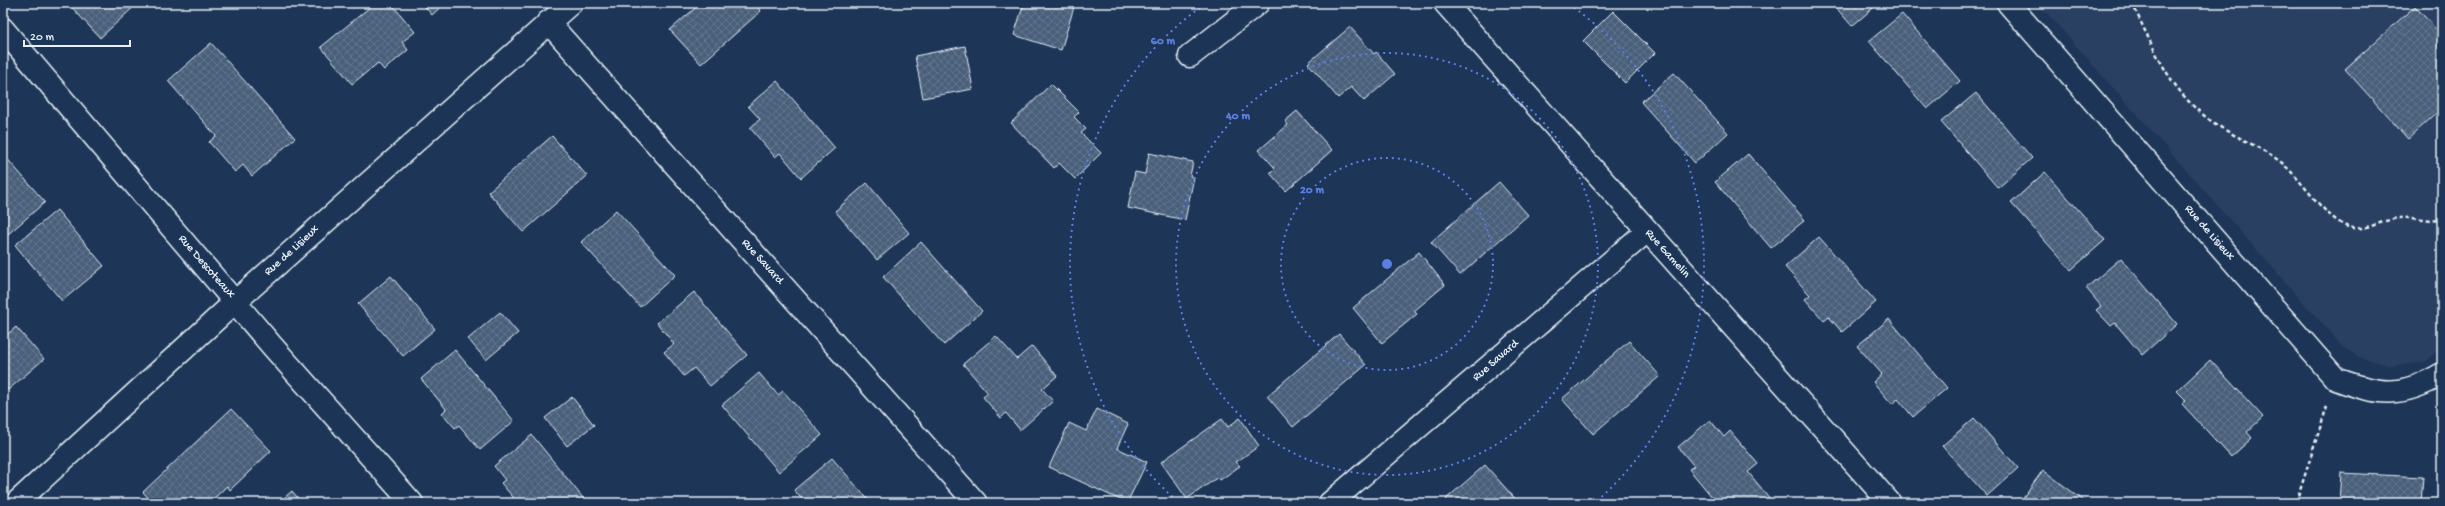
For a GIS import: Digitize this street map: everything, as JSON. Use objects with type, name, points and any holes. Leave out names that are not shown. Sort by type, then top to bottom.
[{"type":"street","name":"Rue de Lisieux","points":[[16,503],[235,302],[570,3]]},
{"type":"street","points":[[1190,56],[1258,3]]},
{"type":"street","name":"Rue Gamelin","points":[[1446,3],[1646,231],[1890,503]]},
{"type":"street","name":"Rue de Lisieux","points":[[2008,3],[2336,378],[2354,386],[2387,393],[2424,385],[2442,374]]},
{"type":"street","name":"Rue Savard","points":[[548,22],[976,503]]},
{"type":"street","name":"Rue Descoteaux","points":[[3,29],[235,302],[412,503]]},
{"type":"street","name":"Rue Savard","points":[[1346,499],[1646,231]]},
{"type":"path","points":[[2132,3],[2168,77],[2191,103],[2224,130],[2282,163],[2344,225],[2366,228],[2400,218],[2442,221]]},
{"type":"path","points":[[2296,503],[2336,378]]},
{"type":"shaded area","points":[[2038,3],[2442,3],[2442,346],[2425,362],[2392,366],[2358,357],[2342,346]]},
{"type":"building","points":[[68,3],[138,3],[100,38]]},
{"type":"building","points":[[375,3],[391,3],[415,32],[402,42],[408,50],[384,70],[378,63],[352,84],[321,47]]},
{"type":"building","points":[[422,3],[445,3],[432,15]]},
{"type":"building","points":[[701,3],[754,3],[761,11],[701,64],[670,30]]},
{"type":"building","points":[[1024,3],[1071,3],[1070,6],[1074,7],[1061,50],[1014,35]]},
{"type":"building","points":[[1832,3],[1879,3],[1852,26]]},
{"type":"building","points":[[2415,6],[2442,36],[2442,108],[2408,139],[2345,69]]},
{"type":"building","points":[[1613,11],[1655,53],[1625,83],[1583,41]]},
{"type":"building","points":[[1902,14],[1960,81],[1927,109],[1869,41]]},
{"type":"building","points":[[1350,27],[1374,54],[1376,52],[1395,74],[1364,101],[1351,87],[1338,98],[1308,63]]},
{"type":"building","points":[[211,43],[295,138],[252,176],[243,165],[235,172],[209,142],[216,136],[168,81]]},
{"type":"building","points":[[965,46],[973,89],[923,98],[915,56]]},
{"type":"building","points":[[1674,73],[1728,133],[1695,163],[1641,102]]},
{"type":"building","points":[[777,81],[835,148],[801,178],[780,153],[775,157],[750,128],[760,119],[748,106]]},
{"type":"building","points":[[1051,84],[1079,112],[1074,117],[1086,129],[1081,133],[1101,153],[1075,179],[1059,163],[1054,168],[1011,123]]},
{"type":"building","points":[[1976,93],[2032,158],[1998,188],[1941,122]]},
{"type":"building","points":[[1297,111],[1332,150],[1286,191],[1270,173],[1275,168],[1259,150],[1288,125],[1285,121]]},
{"type":"building","points":[[552,136],[587,176],[523,232],[488,192]]},
{"type":"building","points":[[1149,153],[1193,162],[1190,176],[1194,177],[1185,220],[1128,208],[1135,172],[1145,174]]},
{"type":"building","points":[[3,154],[45,202],[6,236],[3,233]]},
{"type":"building","points":[[1748,154],[1805,220],[1771,248],[1715,182]]},
{"type":"building","points":[[2045,172],[2105,240],[2071,270],[2011,203]]},
{"type":"building","points":[[1499,182],[1528,215],[1460,275],[1431,242]]},
{"type":"building","points":[[867,183],[909,233],[877,260],[835,211]]},
{"type":"building","points":[[57,210],[104,266],[62,301],[15,245]]},
{"type":"building","points":[[616,210],[675,275],[640,307],[581,242]]},
{"type":"building","points":[[1819,237],[1876,302],[1842,332],[1829,317],[1824,321],[1805,299],[1810,295],[1785,267]]},
{"type":"building","points":[[921,242],[982,311],[944,345],[883,277]]},
{"type":"building","points":[[1419,252],[1445,285],[1414,311],[1417,314],[1382,343],[1353,308]]},
{"type":"building","points":[[2121,258],[2177,324],[2142,355],[2115,323],[2111,326],[2096,310],[2101,306],[2086,288]]},
{"type":"building","points":[[391,276],[435,329],[403,356],[358,304]]},
{"type":"building","points":[[694,292],[747,355],[710,386],[694,368],[684,376],[664,352],[674,344],[657,323]]},
{"type":"building","points":[[500,312],[518,333],[486,360],[468,339]]},
{"type":"building","points":[[1889,319],[1947,388],[1913,417],[1898,399],[1892,404],[1873,382],[1882,374],[1857,346]]},
{"type":"building","points":[[16,327],[44,359],[8,390],[3,384],[3,338]]},
{"type":"building","points":[[1339,334],[1366,365],[1293,427],[1267,396]]},
{"type":"building","points":[[996,336],[1017,359],[1032,346],[1057,376],[1042,389],[1053,401],[1020,430],[1006,413],[1001,418],[983,397],[988,393],[963,364]]},
{"type":"building","points":[[1629,341],[1660,376],[1593,434],[1562,399]]},
{"type":"building","points":[[455,350],[514,421],[480,450],[459,425],[455,428],[442,413],[446,409],[421,379]]},
{"type":"building","points":[[2210,360],[2263,417],[2247,432],[2252,438],[2231,457],[2182,404],[2186,400],[2177,391]]},
{"type":"building","points":[[759,373],[778,395],[783,391],[822,435],[779,472],[722,405]]},
{"type":"building","points":[[572,397],[594,425],[567,446],[545,418]]},
{"type":"building","points":[[231,409],[271,451],[230,490],[227,486],[209,503],[153,503],[143,492]]},
{"type":"building","points":[[1097,409],[1128,424],[1117,448],[1147,462],[1127,503],[1049,467],[1069,423],[1086,431]]},
{"type":"building","points":[[1240,418],[1259,446],[1236,462],[1240,466],[1220,480],[1218,477],[1187,499],[1161,462],[1222,419],[1228,427]]},
{"type":"building","points":[[1974,418],[2018,468],[1987,496],[1942,446]]},
{"type":"building","points":[[1710,420],[1724,437],[1730,431],[1758,464],[1748,472],[1771,500],[1768,503],[1717,503],[1689,469],[1694,466],[1678,447]]},
{"type":"building","points":[[532,435],[587,503],[518,503],[501,483],[505,480],[494,466]]},
{"type":"building","points":[[832,458],[871,503],[805,503],[794,490]]},
{"type":"building","points":[[1485,465],[1519,503],[1450,503],[1446,499]]},
{"type":"building","points":[[2043,470],[2087,503],[2019,503]]},
{"type":"building","points":[[2341,473],[2423,477],[2421,503],[2339,503]]},
{"type":"building","points":[[292,491],[302,503],[278,503]]}]
